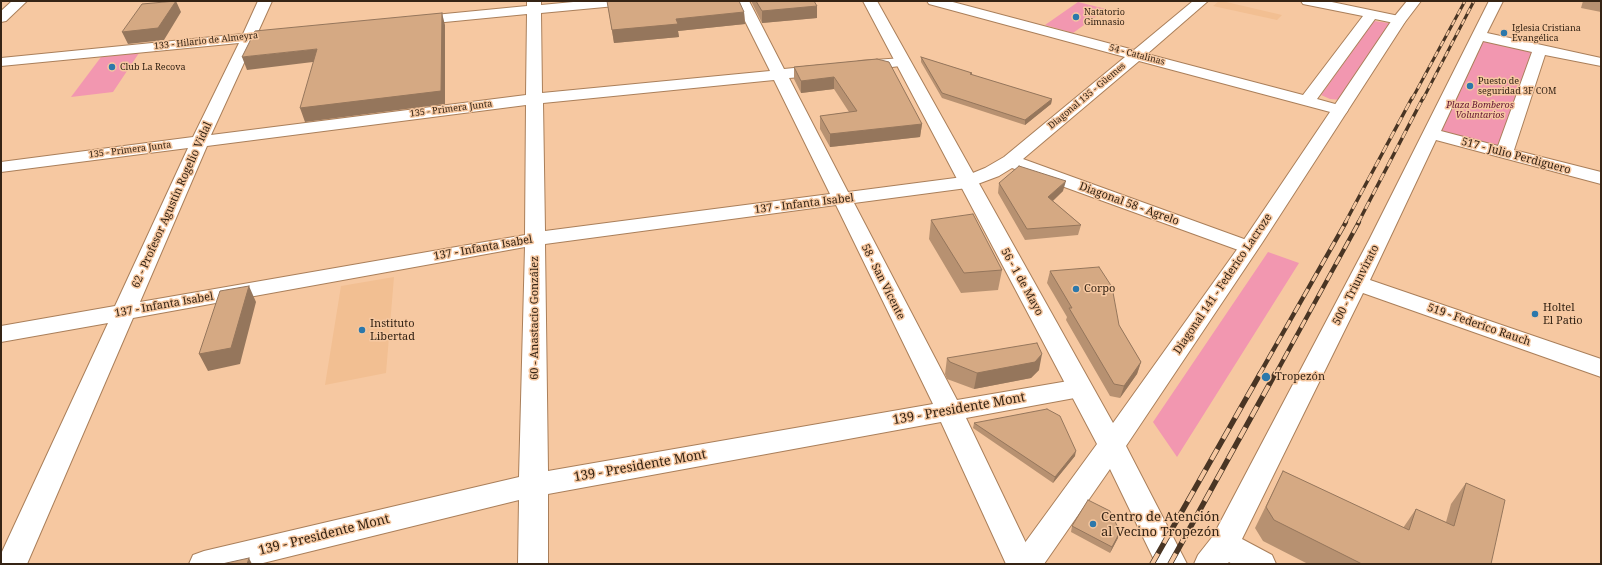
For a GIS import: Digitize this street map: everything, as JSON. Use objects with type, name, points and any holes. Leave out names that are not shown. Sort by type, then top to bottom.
[{"type":"street","points":[[1,6],[6,1]]},
{"type":"street","points":[[1,18],[20,1]]},
{"type":"street","name":"62 - Profesor Agustín Rogelio Vidal","points":[[12,564],[200,141],[265,1]]},
{"type":"street","points":[[402,22],[534,5],[626,1]]},
{"type":"street","name":"58 - San Vicente","points":[[742,1],[949,410],[1021,564]]},
{"type":"street","name":"56 - 1 de Mayo","points":[[870,1],[1111,444],[1172,564]]},
{"type":"street","name":"Diagonal 135 - Güemes","points":[[968,182],[992,172],[1010,160],[1201,1]]},
{"type":"street","points":[[1308,1],[1399,20]]},
{"type":"street","name":"Diagonal 141 - Federico Lacroze","points":[[1027,564],[1111,444],[1151,390],[1399,20],[1414,1]]},
{"type":"street","name":"500 - Triunvirato","points":[[1217,554],[1357,283],[1432,134],[1496,1]]},
{"type":"street","name":"54 - Catalinas","points":[[939,2],[1340,110]]},
{"type":"street","name":"60 - Anastacio González","points":[[533,564],[535,239],[534,5]]},
{"type":"street","points":[[1306,101],[1372,15]]},
{"type":"street","name":"133 - Hilario de Almeyra","points":[[1,62],[294,33]]},
{"type":"street","points":[[1479,36],[1601,62]]},
{"type":"street","points":[[1504,153],[1540,49]]},
{"type":"street","name":"135 - Primera Junta","points":[[1,167],[535,99],[903,62]]},
{"type":"street","name":"517 - Julio Perdiguero","points":[[1432,134],[1601,178]]},
{"type":"street","name":"Diagonal 58 - Agrelo","points":[[1010,160],[1248,247]]},
{"type":"street","name":"137 - Infanta Isabel","points":[[1,334],[535,239],[968,182]]},
{"type":"street","name":"519 - Federico Rauch","points":[[1357,283],[1601,368]]},
{"type":"street","name":"139 - Presidente Mont","points":[[204,564],[534,485],[949,410],[1080,388]]},
{"type":"street","points":[[1217,554],[1260,564]]},
{"type":"shaded area","points":[[1219,1],[1282,15],[1277,20],[1213,6]]},
{"type":"shaded area","name":"Instituto Libertad","points":[[394,277],[386,373],[325,385],[341,286]]},
{"type":"green space","name":"Natatorio Gimnasio","points":[[1078,2],[1106,9],[1073,33],[1045,25]]},
{"type":"green space","points":[[1374,21],[1393,25],[1341,100],[1330,99],[1321,95]]},
{"type":"green space","name":"Plaza Bomberos Voluntarios","points":[[1484,41],[1532,52],[1497,145],[1491,145],[1444,133],[1440,130],[1480,42]]},
{"type":"green space","name":"Club La Recova","points":[[139,53],[113,92],[71,97],[101,57]]},
{"type":"green space","points":[[1268,252],[1299,263],[1177,457],[1153,422]]},
{"type":"building","points":[[176,1],[158,28],[122,32],[142,4]]},
{"type":"building","points":[[607,1],[739,1],[744,12],[676,19],[678,24],[612,30]]},
{"type":"building","points":[[756,1],[814,1],[817,6],[762,11]]},
{"type":"building","points":[[442,13],[441,91],[300,108],[317,49],[242,57],[255,31]]},
{"type":"building","points":[[921,57],[972,73],[970,74],[1052,99],[1025,120],[942,93]]},
{"type":"building","points":[[877,59],[889,62],[922,124],[830,134],[820,116],[857,111],[834,77],[801,81],[794,67]]},
{"type":"building","points":[[1019,166],[1066,181],[1048,197],[1081,225],[1027,229],[999,183]]},
{"type":"building","points":[[973,214],[1002,270],[964,273],[931,220]]},
{"type":"building","points":[[1099,267],[1112,287],[1119,325],[1141,362],[1124,386],[1114,384],[1069,308],[1072,308],[1050,271]]},
{"type":"building","points":[[249,286],[231,348],[199,354],[220,291]]},
{"type":"building","points":[[1037,343],[1042,354],[1035,362],[977,373],[950,362],[947,358]]},
{"type":"building","points":[[1047,409],[1060,416],[1076,451],[1055,477],[974,423]]},
{"type":"building","points":[[1283,471],[1409,530],[1416,509],[1454,526],[1466,483],[1505,500],[1491,564],[1362,564],[1274,520],[1266,507]]},
{"type":"building","name":"Centro de Atención al Vecino Tropezón","points":[[1088,500],[1110,511],[1120,532],[1112,547],[1072,526]]},
{"type":"building","points":[[249,558],[247,564],[222,564]]},
{"type":"railway","points":[[1412,99],[1465,1]]},
{"type":"railway","points":[[1423,99],[1474,1]]},
{"type":"railway","points":[[1345,223],[1412,98]]},
{"type":"railway","points":[[1358,223],[1423,98]]},
{"type":"railway","points":[[1259,375],[1346,222]]},
{"type":"railway","points":[[1275,375],[1359,222]]},
{"type":"railway","points":[[1152,564],[1260,374]]},
{"type":"railway","points":[[1170,564],[1275,374]]},
{"type":"place","name":"Natatorio Gimnasio","points":[[1076,17]]},
{"type":"place","name":"Iglesia Cristiana Evangélica","points":[[1504,33]]},
{"type":"place","name":"Club La Recova","points":[[112,67]]},
{"type":"place","name":"Puesto de seguridad 3F COM","points":[[1470,86]]},
{"type":"place","name":"Corpo","points":[[1076,289]]},
{"type":"place","name":"Holtel El Patio","points":[[1535,314]]},
{"type":"place","name":"Instituto Libertad","points":[[362,330]]},
{"type":"place","name":"Tropezón","points":[[1266,377]]},
{"type":"place","name":"Centro de Atención al Vecino Tropezón","points":[[1093,524]]}]
